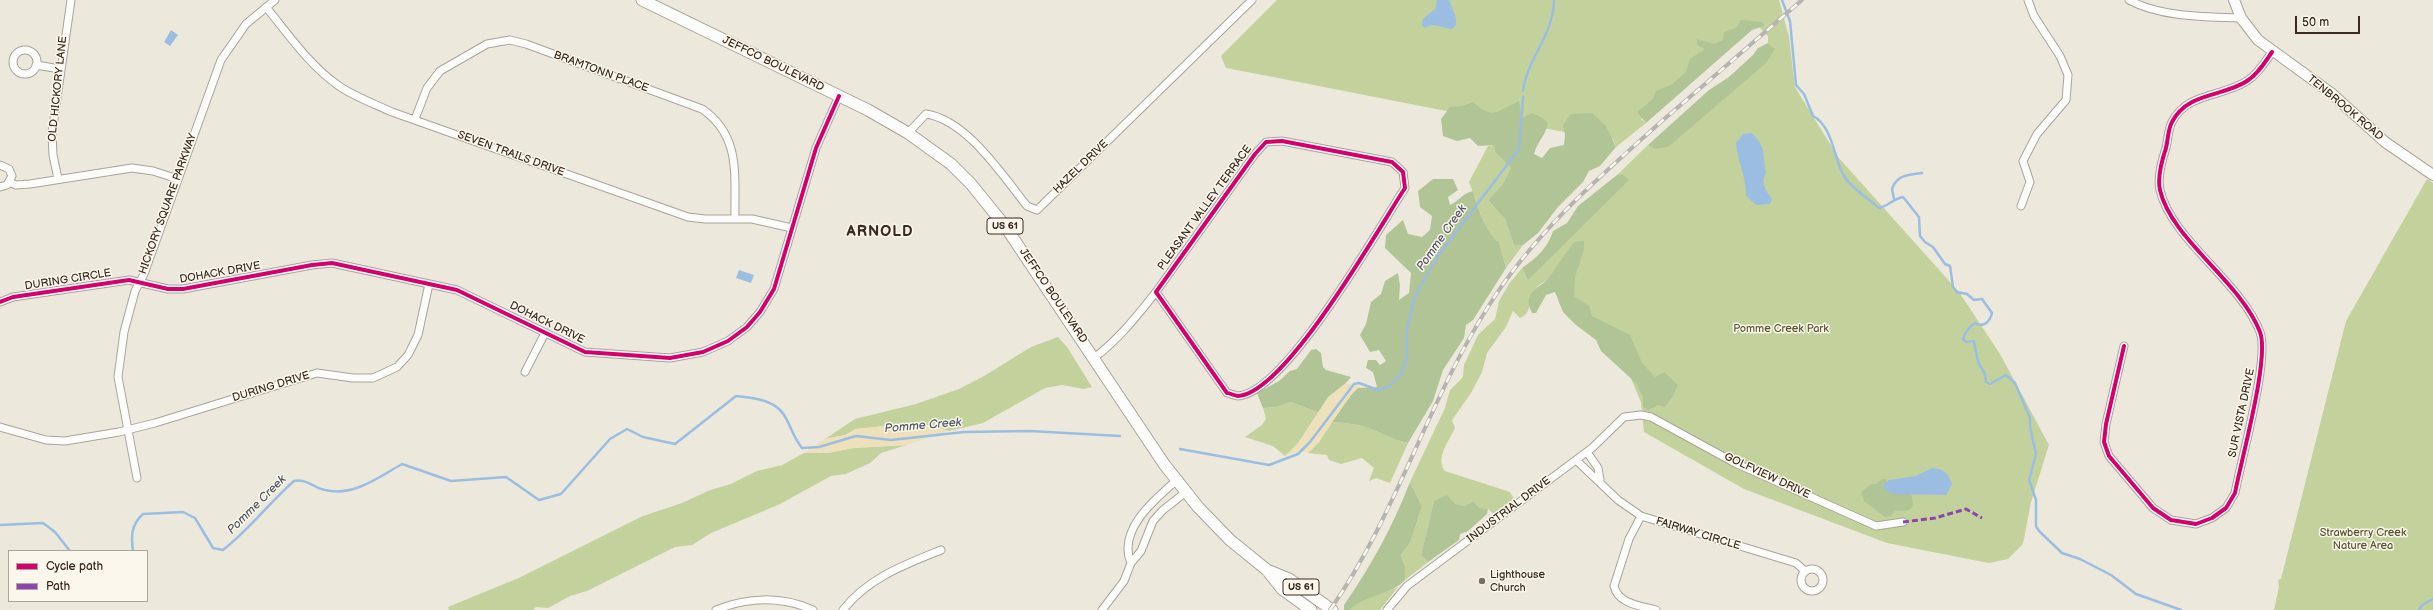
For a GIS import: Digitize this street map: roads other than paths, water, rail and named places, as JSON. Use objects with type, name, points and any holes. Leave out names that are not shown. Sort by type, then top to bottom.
[{"type":"main road","name":"JEFFCO BOULEVARD","points":[[642,0],[839,96],[908,133],[951,164],[991,206],[1028,258],[1176,480],[1225,535],[1267,570],[1282,589],[1311,610]]},
{"type":"main road","name":"JEFFCO BOULEVARD","points":[[1267,570],[1289,579],[1332,610]]},
{"type":"street","name":"OLD HICKORY LANE","points":[[58,179],[53,155],[52,133],[71,0]]},
{"type":"street","name":"HICKORY SQUARE PARKWAY","points":[[137,478],[118,377],[119,359],[129,310],[221,60],[241,30],[275,0]]},
{"type":"street","name":"HAZEL DRIVE","points":[[908,133],[926,114],[937,116],[966,133],[1027,206],[1037,210],[1252,0]]},
{"type":"street","points":[[2021,206],[2030,182],[2023,161],[2037,134],[2066,100],[2068,76],[2060,56],[2034,16],[2028,0]]},
{"type":"street","points":[[2128,0],[2139,6],[2176,13],[2241,18]]},
{"type":"street","name":"TENBROOK ROAD","points":[[2234,0],[2241,18],[2253,35],[2272,52],[2330,93],[2390,146],[2433,175]]},
{"type":"street","name":"SEVEN TRAILS DRIVE","points":[[266,7],[301,50],[340,87],[360,98],[672,212],[698,219],[768,221],[792,228]]},
{"type":"street","name":"BRAMTONN PLACE","points":[[415,119],[433,79],[452,63],[487,44],[498,41],[510,40],[526,44],[702,109],[711,115],[724,130],[731,149],[735,220]]},
{"type":"street","name":"SUR VISTA DRIVE","points":[[2124,346],[2106,424],[2104,442],[2109,456],[2160,514],[2183,524],[2196,524],[2212,518],[2226,508],[2234,493],[2262,367],[2261,333],[2250,313],[2213,266],[2178,226],[2167,208],[2160,189],[2161,164],[2172,123],[2178,112],[2191,101],[2247,82],[2261,68],[2272,52]]},
{"type":"street","points":[[36,65],[60,69]]},
{"type":"street","name":"DOHACK DRIVE","points":[[140,282],[168,289],[183,289],[326,263],[339,264],[467,294],[575,348],[600,354],[680,357],[716,347],[747,327],[765,304],[779,275],[816,148],[839,96]]},
{"type":"street","name":"PLEASANT VALLEY TERRACE","points":[[1094,358],[1110,346],[1131,324],[1156,292],[1255,154],[1266,142],[1282,141],[1392,162],[1403,172],[1405,188],[1322,317],[1299,349],[1256,389],[1238,396],[1226,392],[1156,292]]},
{"type":"street","points":[[0,164],[9,169],[12,176],[10,182]]},
{"type":"street","points":[[0,187],[10,182],[20,185],[132,168],[153,171],[178,179]]},
{"type":"street","name":"DURING CIRCLE","points":[[0,302],[12,297],[124,280],[140,282]]},
{"type":"street","name":"DURING DRIVE","points":[[127,430],[183,415],[317,373],[362,379],[384,373],[404,360],[414,345],[429,284]]},
{"type":"street","points":[[525,372],[545,333]]},
{"type":"street","name":"INDUSTRIAL DRIVE","points":[[1387,610],[1408,586],[1587,452],[1624,417],[1634,415]]},
{"type":"street","name":"GOLFVIEW DRIVE","points":[[1634,415],[1651,417],[1735,463],[1876,526],[1903,522]]},
{"type":"street","points":[[0,427],[46,440],[65,441],[127,430]]},
{"type":"street","name":"FAIRWAY CIRCLE","points":[[1587,452],[1596,465],[1600,480]]},
{"type":"street","name":"FAIRWAY CIRCLE","points":[[1576,460],[1587,472],[1600,480],[1618,500],[1641,516],[1796,563],[1805,571]]},
{"type":"street","points":[[1587,472],[1596,465]]},
{"type":"street","points":[[1131,562],[1127,548],[1139,520],[1153,500],[1176,480]]},
{"type":"street","points":[[1102,610],[1118,591],[1131,562],[1141,551],[1153,521],[1163,510],[1186,492]]},
{"type":"street","points":[[1641,516],[1629,539],[1614,586],[1622,599],[1656,610]]},
{"type":"street","points":[[843,610],[852,599],[873,581],[941,550]]},
{"type":"street","points":[[716,610],[734,603],[766,599],[795,604],[813,610]]},
{"type":"water","points":[[1437,0],[1449,0],[1456,18],[1456,25],[1452,29],[1432,25],[1424,28],[1422,25],[1423,19],[1435,9]]},
{"type":"water","points":[[171,30],[178,35],[170,46],[164,42]]},
{"type":"water","points":[[1751,133],[1756,137],[1762,146],[1766,173],[1764,177],[1764,184],[1772,199],[1770,204],[1756,205],[1746,196],[1745,183],[1736,143],[1743,134]]},
{"type":"water","points":[[739,270],[754,275],[751,283],[736,278]]},
{"type":"water","points":[[1932,468],[1942,470],[1949,477],[1952,484],[1946,495],[1894,494],[1884,489],[1884,485],[1889,480],[1916,476]]},
{"type":"waterway","name":"Pomme Creek","points":[[1523,91],[1529,68],[1549,25],[1553,13],[1554,0]]},
{"type":"waterway","points":[[1782,0],[1790,21],[1796,85],[1804,94],[1813,116],[1825,127],[1847,181],[1879,208],[1903,197],[1919,217],[1920,236],[1925,242],[1933,247],[1945,264],[1950,266],[1953,287],[1957,292],[1967,294],[1974,300],[1982,299],[1992,313],[1990,319],[1986,323],[1981,325],[1975,323],[1970,327],[1963,339],[1966,342],[1974,341],[1978,362],[1985,374],[1986,382],[1990,384],[2006,375],[2015,383],[2030,418],[2030,427],[2036,454],[2029,480],[2036,500],[2036,526],[2039,531],[2062,553],[2080,559],[2111,575],[2136,594],[2181,610]]},
{"type":"waterway","name":"Pomme Creek","points":[[1180,449],[1269,465],[1298,454],[1310,442],[1354,384],[1359,383],[1378,390],[1390,386],[1401,373],[1407,358],[1406,334],[1415,296],[1438,256],[1519,149],[1523,97]]},
{"type":"waterway","points":[[1894,199],[1892,189],[1897,180],[1904,176],[1922,173]]},
{"type":"waterway","name":"Pomme Creek","points":[[133,550],[132,540],[134,527],[136,522],[143,514],[183,512],[195,518],[213,548],[223,550],[233,542],[294,481],[298,480],[306,482],[325,490],[346,491],[375,480],[402,464],[451,481],[506,477],[539,500],[561,494],[610,439],[627,429],[643,437],[675,444],[736,396],[762,400],[775,406],[784,415],[796,440],[802,448],[819,447],[856,436],[891,440],[964,432],[1030,431],[1120,436]]},
{"type":"waterway","name":"Pomme Creek","points":[[0,525],[43,523],[55,532],[69,550]]},
{"type":"waterway","points":[[2419,610],[2422,605],[2433,599]]},
{"type":"railway","points":[[1330,610],[1353,574],[1374,536],[1466,344],[1488,307],[1525,255],[1591,185],[1662,121],[1802,0]]},
{"type":"place","name":"Lighthouse Church","points":[[1482,581]]},
{"type":"district","name":"ARNOLD","points":[[880,232]]},
{"type":"park label","name":"Pomme Creek Park","points":[[1781,329]]},
{"type":"park label","name":"Strawberry Creek Nature Area","points":[[2363,539]]}]
